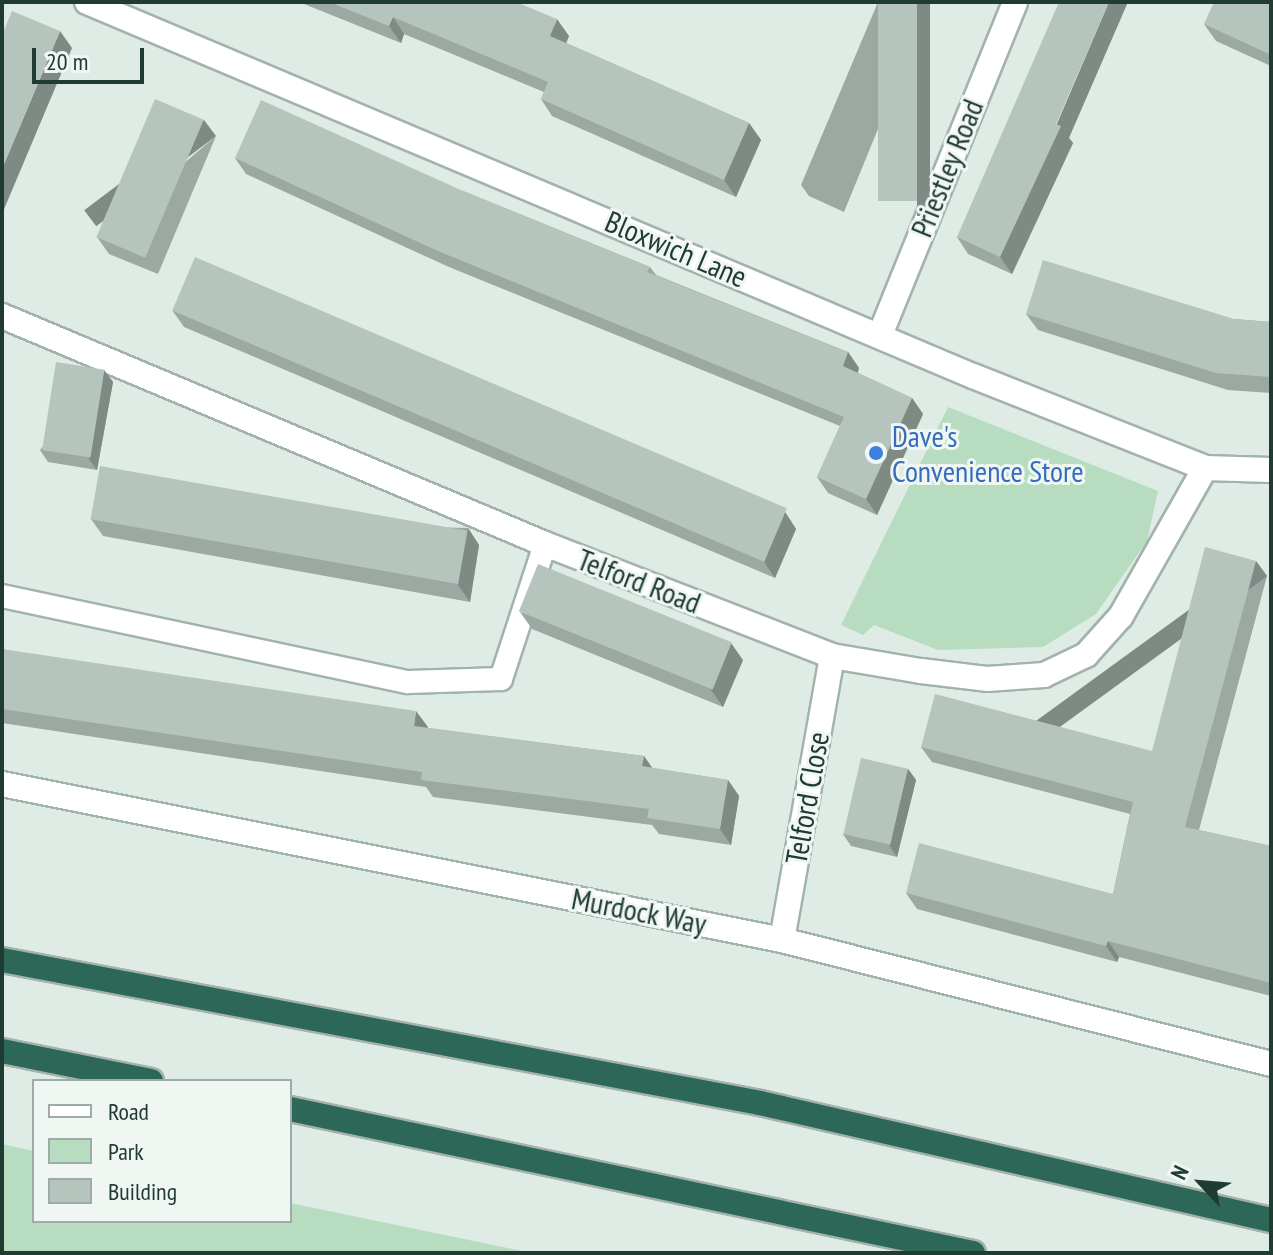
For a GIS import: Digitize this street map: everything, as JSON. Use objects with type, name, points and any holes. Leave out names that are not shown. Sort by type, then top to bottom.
[{"type":"highway","points":[[2,960],[760,1103],[1271,1220]]},
{"type":"highway","points":[[2,1051],[141,1079]]},
{"type":"highway","points":[[292,1109],[973,1253]]},
{"type":"street","name":"Bloxwich Lane","points":[[87,2],[1205,468],[1271,470]]},
{"type":"street","name":"Priestley Road","points":[[880,335],[1015,2]]},
{"type":"street","name":"Telford Road","points":[[2,316],[545,544],[832,656],[987,679],[1044,675],[1086,655],[1121,616],[1205,468]]},
{"type":"street","name":"Telford Close","points":[[782,940],[832,656]]},
{"type":"street","name":"Murdock Way","points":[[2,784],[782,940],[1271,1064]]},
{"type":"lane","points":[[2,596],[408,682],[501,679],[545,544]]},
{"type":"green space","points":[[948,407],[1158,491],[1147,541],[1096,614],[1043,647],[938,650],[874,625],[863,635],[841,625]]},
{"type":"green space","points":[[2,1144],[32,1151],[32,1223],[292,1223],[292,1203],[532,1253],[2,1253]]},
{"type":"building","points":[[329,2],[516,2],[557,19],[550,36],[749,123],[724,180],[541,99],[548,82],[393,17],[389,26]]},
{"type":"building","points":[[878,2],[917,2],[917,201],[878,201]]},
{"type":"building","points":[[1059,2],[1109,2],[1056,124],[1061,126],[1000,257],[957,237]]},
{"type":"building","points":[[1214,2],[1271,2],[1271,55],[1204,24]]},
{"type":"building","points":[[12,11],[60,31],[2,169],[2,35]]},
{"type":"building","points":[[155,99],[204,120],[145,258],[96,237]]},
{"type":"building","points":[[261,100],[463,191],[650,267],[647,272],[848,352],[843,366],[912,398],[866,499],[817,477],[844,417],[438,251],[235,158]]},
{"type":"building","points":[[195,257],[787,508],[764,562],[172,310]]},
{"type":"building","points":[[1043,260],[1234,319],[1271,322],[1271,377],[1216,373],[1026,314]]},
{"type":"building","points":[[56,362],[104,370],[90,458],[42,450]]},
{"type":"building","points":[[100,466],[467,531],[458,584],[91,519]]},
{"type":"building","points":[[1205,547],[1256,561],[1185,827],[1271,846],[1271,983],[1108,941],[1106,946],[906,893],[919,843],[1113,894],[1133,802],[921,747],[935,694],[1152,751]]},
{"type":"building","points":[[538,564],[732,642],[713,690],[519,611]]},
{"type":"building","points":[[2,649],[416,711],[414,726],[644,756],[642,766],[728,780],[720,829],[647,818],[649,809],[421,780],[422,772],[2,709]]},
{"type":"building","points":[[861,758],[908,769],[890,845],[843,834]]},
{"type":"place","name":"Dave's Convenience Store","points":[[876,453]]}]
